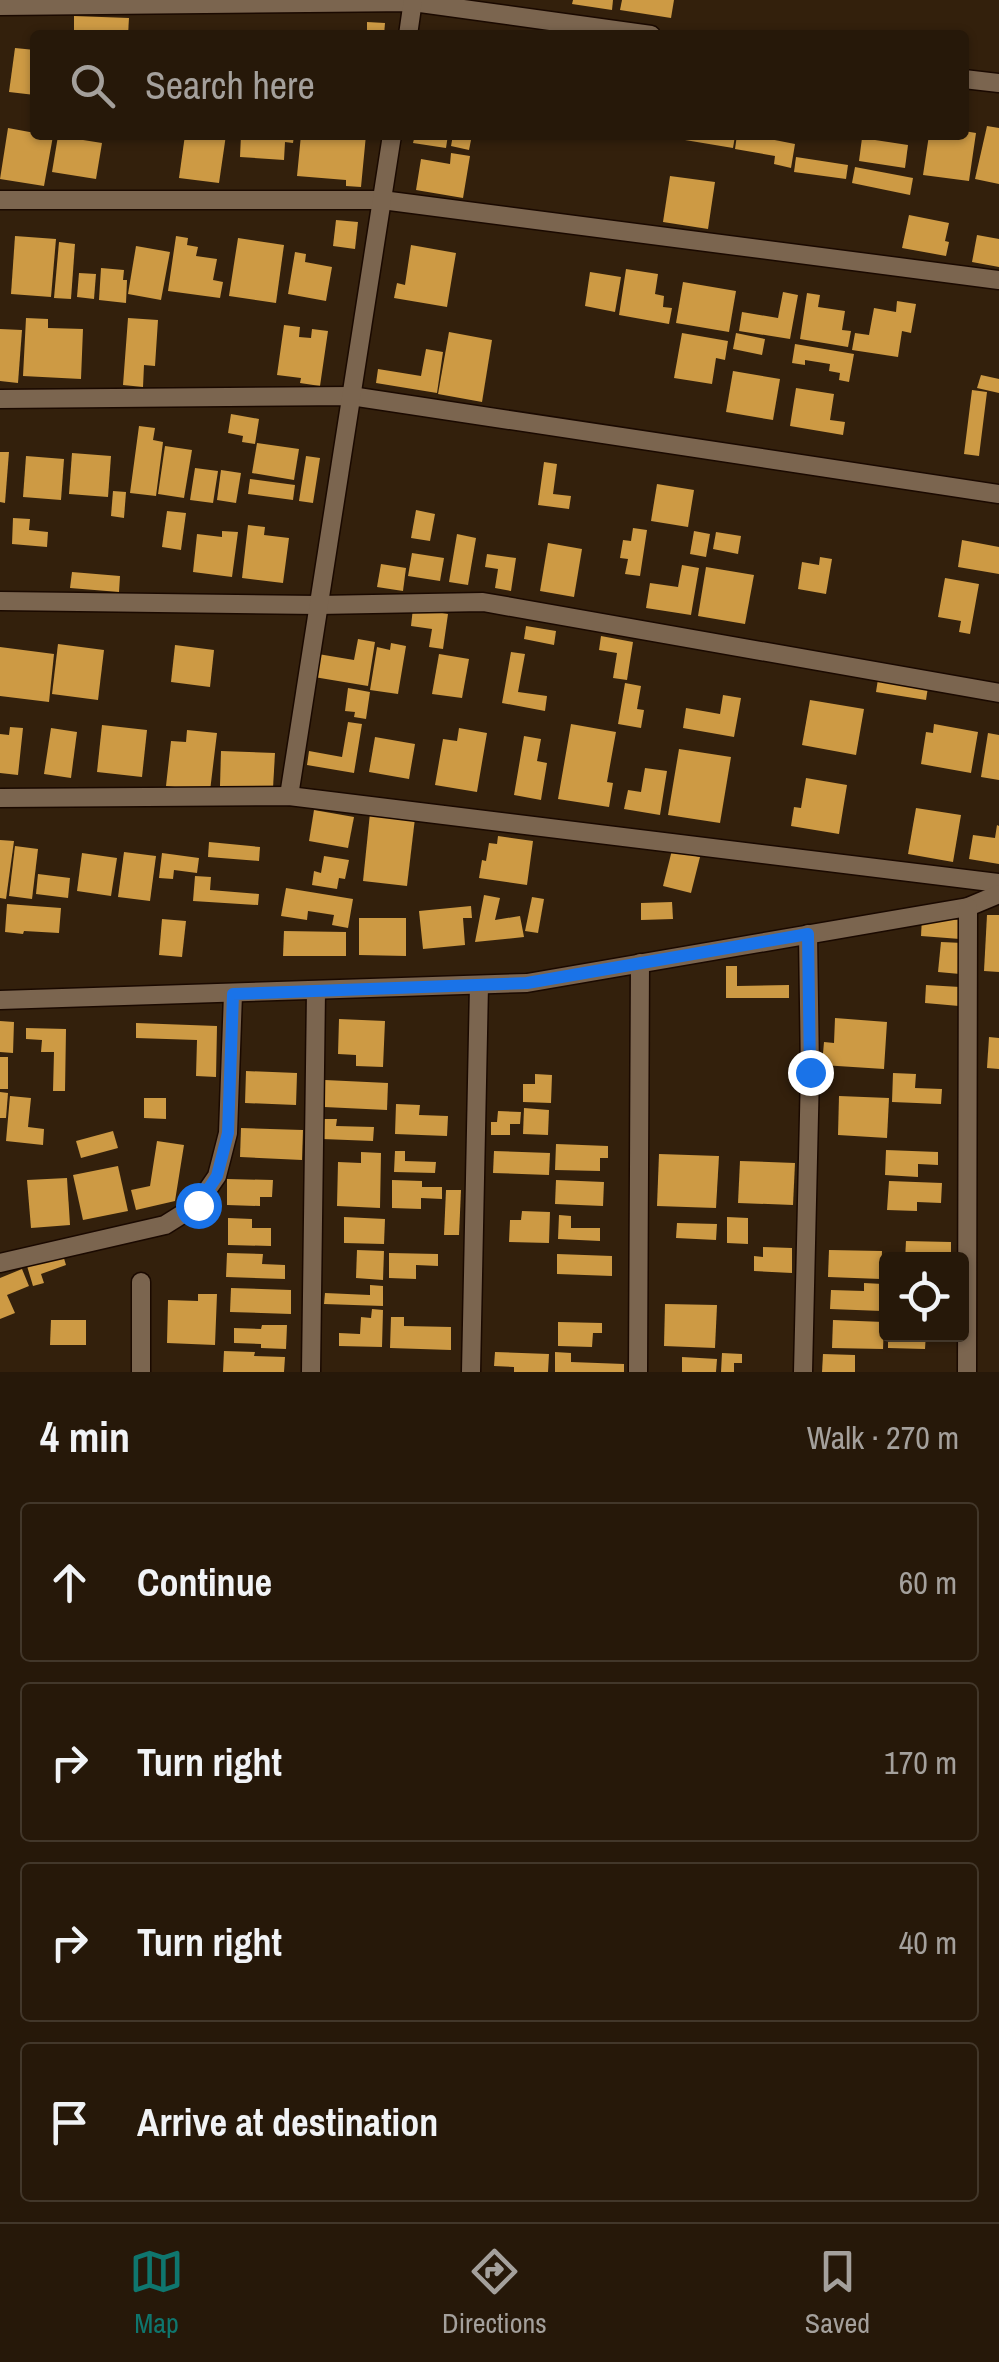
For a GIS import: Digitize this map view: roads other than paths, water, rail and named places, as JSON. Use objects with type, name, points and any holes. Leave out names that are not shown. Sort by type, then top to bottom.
[{"type":"street","points":[[0,6],[413,1],[616,30]]},
{"type":"street","points":[[409,30],[413,1]]},
{"type":"street","points":[[969,79],[999,84]]},
{"type":"street","points":[[289,796],[391,140]]},
{"type":"street","points":[[0,200],[382,200],[999,280]]},
{"type":"street","points":[[0,400],[351,396],[999,494]]},
{"type":"street","points":[[0,601],[483,602],[999,693]]},
{"type":"street","points":[[0,798],[289,796],[999,883]]},
{"type":"street","points":[[0,1000],[527,983],[968,907],[999,894]]},
{"type":"street","points":[[967,1372],[968,907]]},
{"type":"street","points":[[803,1372],[810,1072],[808,934]]},
{"type":"street","points":[[638,1372],[640,964]]},
{"type":"street","points":[[471,1372],[479,985]]},
{"type":"street","points":[[310,1372],[316,991]]},
{"type":"street","points":[[0,1263],[165,1224],[198,1205],[217,1176],[228,1133],[233,994]]},
{"type":"street","points":[[141,1282],[141,1372]]}]
